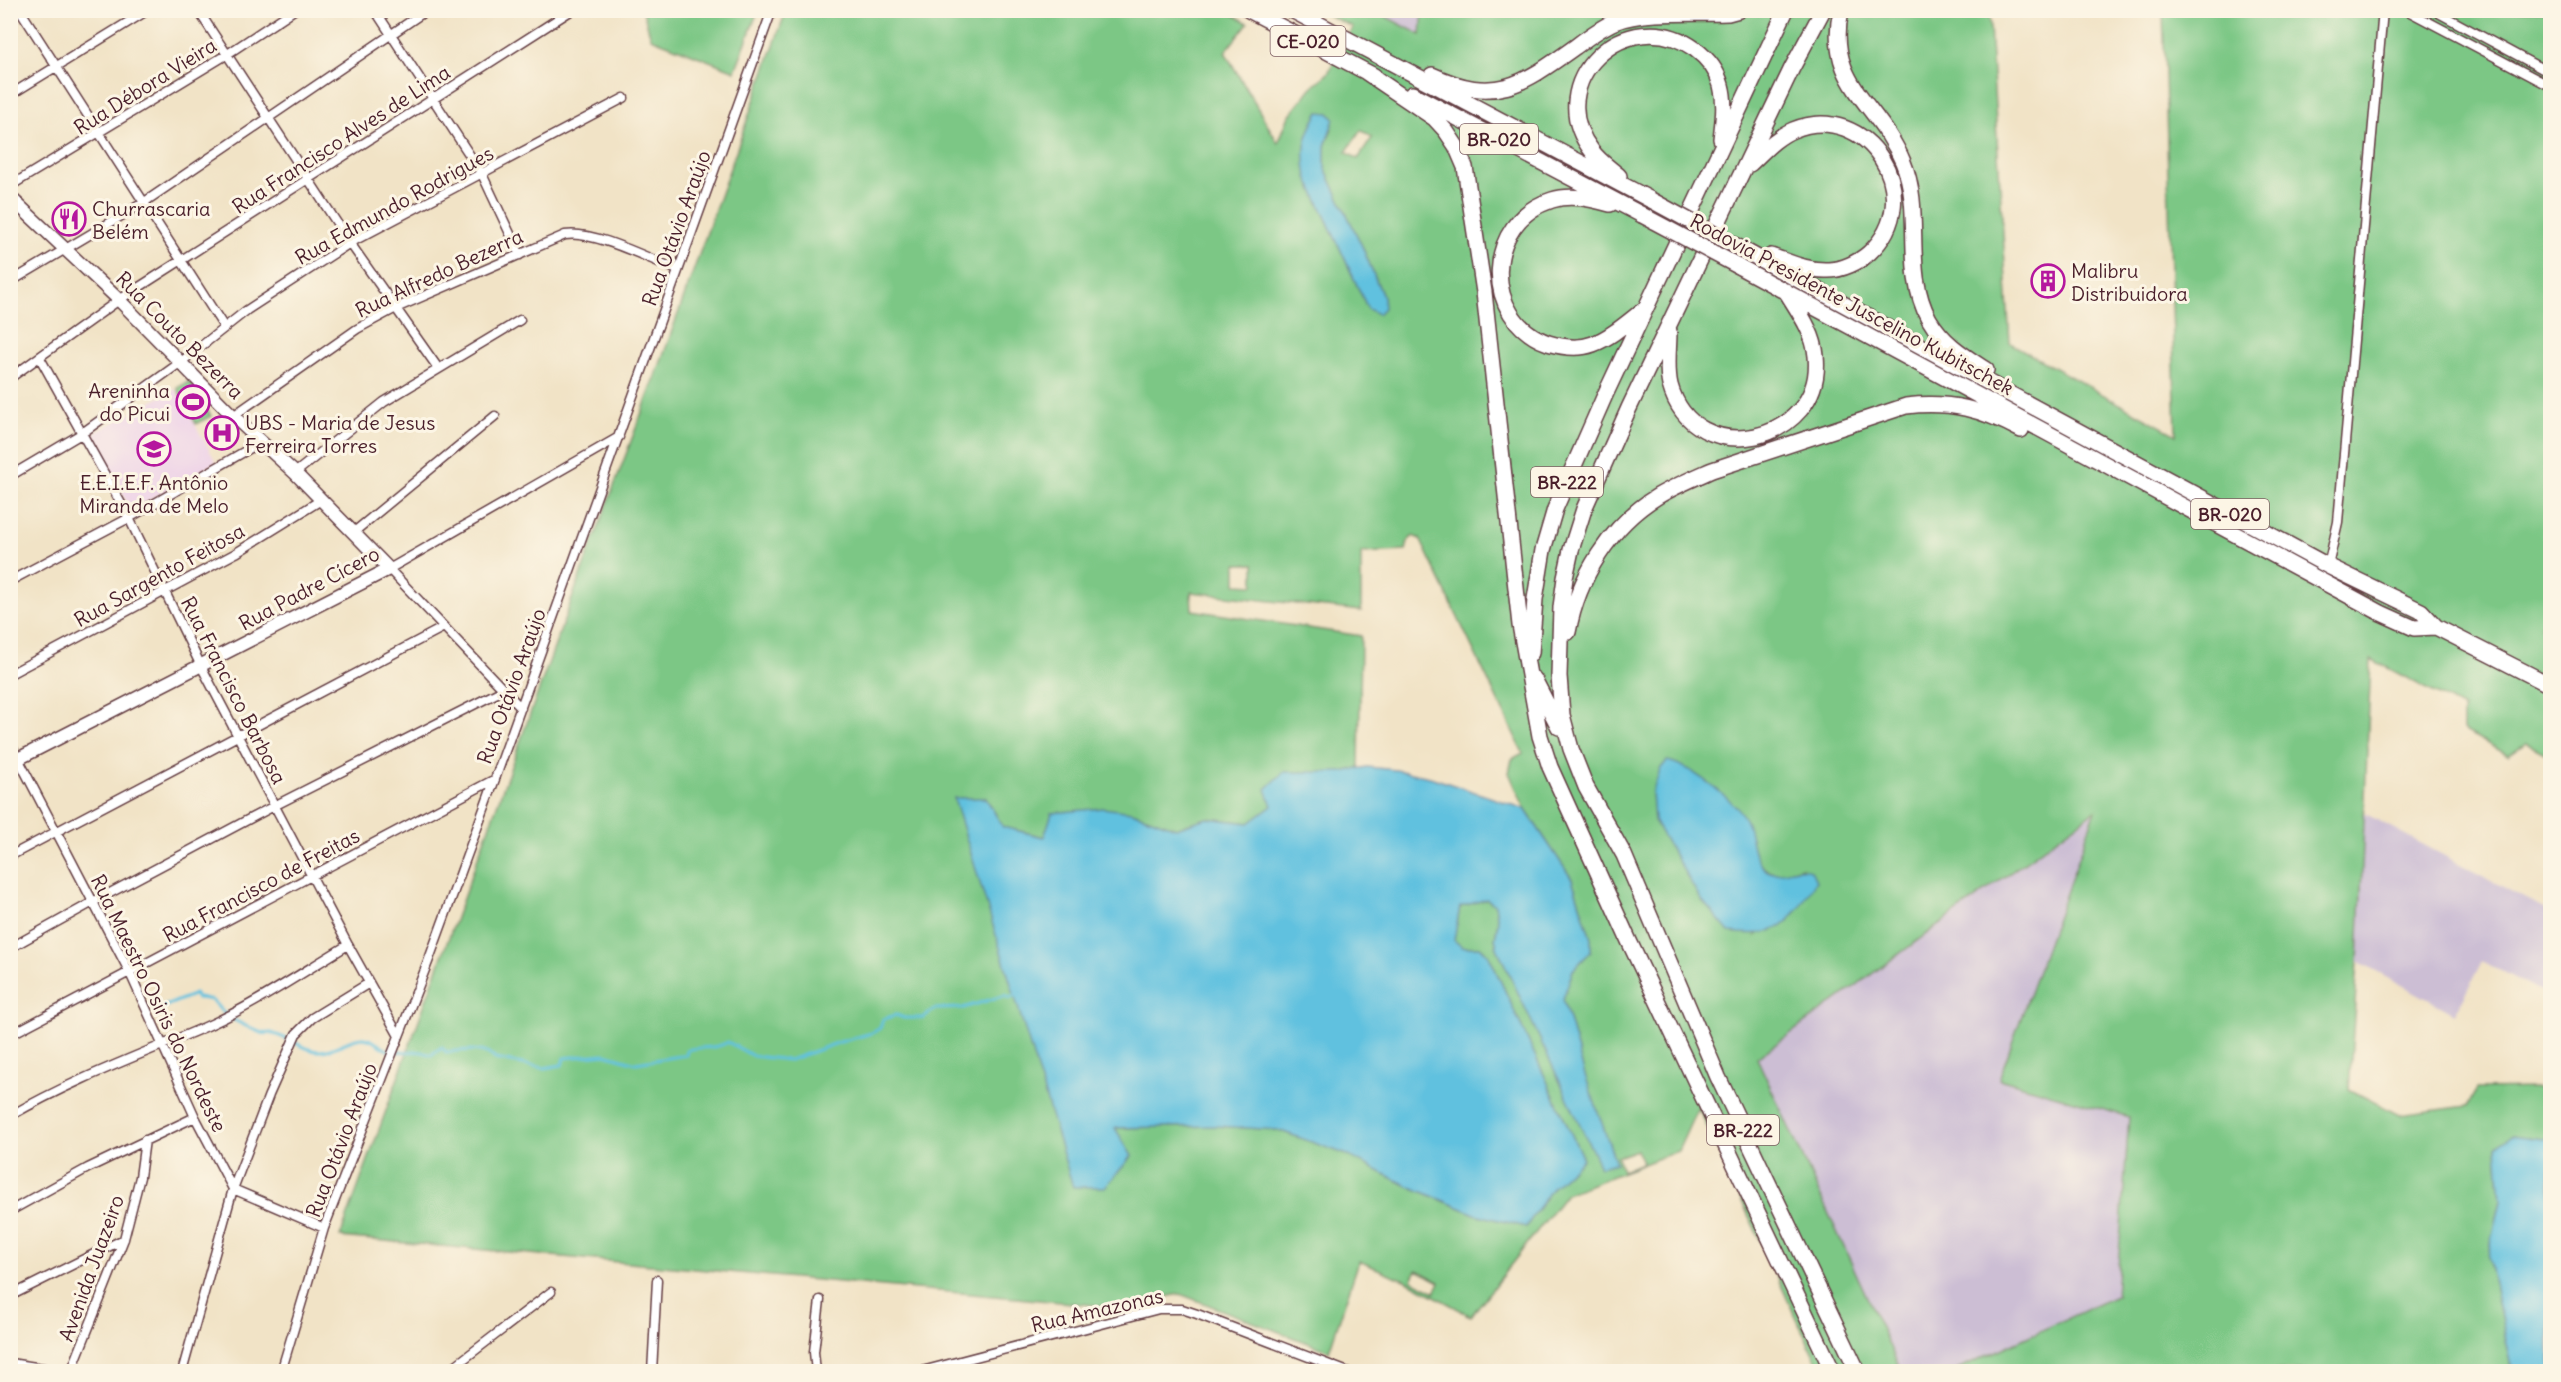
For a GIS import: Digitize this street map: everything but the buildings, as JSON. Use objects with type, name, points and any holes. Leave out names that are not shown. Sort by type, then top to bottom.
[{"type":"highway","name":"Rodovia Presidente Juscelino Kubitschek","points":[[1249,10],[1636,211],[2381,613],[2414,628],[2436,627]]},
{"type":"highway","name":"Rodovia Presidente Juscelino Kubitschek","points":[[1292,10],[1648,198],[2328,566],[2421,610],[2436,627],[2550,685]]},
{"type":"highway","points":[[1392,63],[1418,68],[1463,86],[1494,90],[1512,86],[1538,74],[1613,22],[1639,15],[1728,13],[1739,10]]},
{"type":"highway","points":[[1720,152],[1786,10]]},
{"type":"highway","points":[[1786,291],[1813,339],[1816,358],[1815,375],[1809,394],[1791,418],[1774,431],[1757,438],[1738,440],[1718,436],[1701,427],[1688,416],[1677,401],[1671,386],[1668,361],[1669,327],[1792,68],[1823,10]]},
{"type":"highway","points":[[1841,10],[1837,29],[1838,50],[1843,66],[1850,83],[1886,132],[1903,160],[1909,179],[1916,283],[1929,318],[1947,344],[2004,380],[2023,400]]},
{"type":"highway","points":[[1648,198],[1591,150],[1577,120],[1575,99],[1582,76],[1598,54],[1620,39],[1635,33],[1650,32],[1671,35],[1702,54],[1715,70],[1724,98],[1720,152]]},
{"type":"highway","points":[[1366,72],[1434,118],[1456,146],[1465,167],[1484,292],[1520,625],[1530,670],[1571,749]]},
{"type":"highway","points":[[1742,172],[1771,144],[1792,130],[1809,125],[1833,125],[1857,135],[1876,150],[1884,160],[1895,196],[1894,211],[1886,233],[1863,258],[1847,266],[1830,270],[1813,269],[1766,255],[1750,253]]},
{"type":"highway","name":"BR-222","points":[[1720,152],[1605,395],[1556,509],[1543,550],[1530,670],[1540,736],[1550,767],[1574,824],[1833,1371]]},
{"type":"highway","points":[[1636,211],[1585,198],[1565,197],[1550,200],[1518,221],[1509,234],[1499,261],[1499,286],[1513,317],[1540,340],[1556,345],[1577,347],[1593,344],[1648,306]]},
{"type":"highway","name":"BR-222","points":[[1669,327],[1584,508],[1571,550],[1561,607],[1559,676],[1562,715],[1571,749],[1586,787],[1624,855],[1718,1077],[1858,1371]]},
{"type":"highway","points":[[1559,676],[1571,612],[1592,565],[1615,534],[1638,511],[1658,496],[1683,483],[1723,467],[1871,417],[1906,406],[1931,403],[1978,410],[2054,447],[2072,447]]},
{"type":"street","points":[[20,10],[180,262],[224,327]]},
{"type":"street","points":[[10,95],[148,10]]},
{"type":"street","points":[[198,10],[350,243],[438,368]]},
{"type":"street","name":"Rua Débora Vieira","points":[[10,186],[226,56],[294,10]]},
{"type":"street","points":[[375,10],[482,174],[520,255]]},
{"type":"street","points":[[10,282],[143,203],[427,10]]},
{"type":"street","name":"Rua Francisco Alves de Lima","points":[[10,378],[119,300],[572,10]]},
{"type":"street","name":"Rua Otávio Araújo","points":[[281,1371],[324,1228],[495,779],[772,10]]},
{"type":"street","points":[[2328,566],[2338,522],[2383,10]]},
{"type":"street","points":[[2406,10],[2550,86]]},
{"type":"street","points":[[2433,10],[2550,73]]},
{"type":"street","name":"Rua Edmundo Rodrigues","points":[[10,477],[81,434],[181,362],[224,327],[350,243],[624,98]]},
{"type":"street","name":"Rua Couto Bezerra","points":[[10,197],[119,300],[232,416],[295,473],[521,708]]},
{"type":"street","name":"Rua Alfredo Bezerra","points":[[232,416],[332,345],[396,308],[553,239],[576,233],[595,237],[678,270]]},
{"type":"street","points":[[295,473],[384,402],[520,320]]},
{"type":"street","name":"Rua Francisco Barbosa","points":[[39,358],[129,518],[238,737],[399,1036]]},
{"type":"street","points":[[354,532],[495,416]]},
{"type":"street","name":"Rua Padre Cícero","points":[[15,761],[388,569],[619,437]]},
{"type":"street","points":[[10,581],[129,518],[261,442]]},
{"type":"street","name":"Rua Sargento Feitosa","points":[[10,674],[236,553],[321,500]]},
{"type":"street","points":[[10,856],[444,627]]},
{"type":"street","points":[[10,948],[274,806],[503,690]]},
{"type":"street","name":"Rua Maestro Osiris do Nordeste","points":[[10,743],[15,761],[56,832],[130,973],[195,1117],[233,1189]]},
{"type":"street","name":"Rua Francisco de Freitas","points":[[10,1035],[312,878],[495,779]]},
{"type":"street","points":[[10,1116],[79,1081],[206,1026],[256,1000],[348,945]]},
{"type":"street","points":[[182,1371],[233,1189],[269,1095],[296,1034],[312,1018],[369,983]]},
{"type":"street","points":[[10,1211],[145,1140],[195,1117]]},
{"type":"street","name":"Avenida Juazeiro","points":[[70,1371],[124,1239],[140,1177],[145,1140]]},
{"type":"street","points":[[233,1189],[324,1228]]},
{"type":"street","points":[[10,1296],[124,1239]]},
{"type":"street","points":[[652,1371],[657,1280]]},
{"type":"street","points":[[447,1371],[551,1292]]},
{"type":"street","points":[[816,1371],[814,1352],[820,1300]]},
{"type":"street","name":"Rua Amazonas","points":[[918,1371],[1159,1308],[1172,1308],[1197,1314],[1348,1371]]},
{"type":"street","points":[[10,1363],[70,1371]]},
{"type":"shaded area","points":[[1375,11],[1423,11],[1421,35]]},
{"type":"shaded area","name":"E.E.I.E.F. Antônio Miranda de Melo","points":[[175,389],[216,462],[131,510],[91,435]]},
{"type":"shaded area","points":[[2097,810],[1999,1079],[2129,1117],[2116,1296],[1953,1371],[1901,1371],[1757,1058]]},
{"type":"shaded area","points":[[2364,813],[2550,912],[2550,997],[2482,961],[2455,1014],[2358,961]]},
{"type":"green space","points":[[1423,10],[1989,11],[2010,343],[2176,435],[2163,11],[2550,11],[2550,603],[2540,627],[2550,632],[2550,756],[2526,743],[2508,755],[2463,730],[2463,708],[2371,659],[2358,961],[2349,1089],[2399,1115],[2467,1106],[2477,1089],[2536,1088],[2550,1094],[2550,1137],[2543,1139],[2511,1135],[2497,1146],[2501,1201],[2488,1256],[2512,1367],[2507,1371],[1953,1371],[2116,1296],[2129,1117],[1999,1079],[2096,810],[1757,1058],[1901,1371],[1821,1371],[1698,1107],[1678,1151],[1566,1194],[1471,1316],[1409,1282],[1359,1261],[1329,1351],[1180,1294],[1116,1307],[340,1237],[586,560],[659,367],[786,11],[1227,11],[1248,23],[1225,52],[1278,143],[1289,116],[1311,88],[1328,73],[1353,27],[1319,11],[1375,11],[1421,35]],"holes":[[[1332,128],[1325,146],[1325,169],[1362,246],[1383,297],[1383,308],[1368,309],[1307,177]],[[1361,130],[1372,138],[1358,159],[1346,152]],[[1413,536],[1420,539],[1523,753],[1512,759],[1509,773],[1525,809],[1572,879],[1591,939],[1591,951],[1573,970],[1563,999],[1584,1072],[1601,1167],[1497,948],[1495,938],[1498,922],[1495,904],[1487,899],[1460,907],[1453,940],[1462,947],[1480,947],[1488,954],[1583,1159],[1552,1188],[1526,1227],[1475,1214],[1406,1185],[1345,1154],[1278,1130],[1216,1126],[1115,1128],[986,798],[1003,827],[1044,837],[1132,812],[1176,828],[1207,818],[1249,823],[1301,789],[1330,776],[1359,768],[1361,636],[1192,610],[1191,592],[1361,611],[1361,553],[1406,551],[1408,541]],[[1236,564],[1254,564],[1254,585],[1236,584]],[[1745,819],[1754,853],[1764,868],[1778,873],[1802,867],[1756,936]],[[1637,1150],[1642,1163],[1622,1171],[1617,1157]],[[1417,1270],[1440,1282],[1435,1292],[1412,1280]]]},
{"type":"green space","points":[[643,11],[758,11],[735,71],[651,38]]},
{"type":"green space","name":"Areninha do Picui","points":[[190,381],[211,416],[196,424],[177,388]]},
{"type":"water","points":[[1319,112],[1329,113],[1334,119],[1325,146],[1325,169],[1362,246],[1383,297],[1384,308],[1378,314],[1368,309],[1307,177],[1305,159],[1307,136]]},
{"type":"water","points":[[1667,761],[1698,776],[1740,811],[1748,825],[1757,859],[1766,870],[1776,873],[1799,869],[1811,870],[1816,881],[1799,908],[1783,925],[1761,933],[1729,932],[1700,898],[1654,821],[1652,793],[1661,768]]},
{"type":"water","points":[[1367,767],[1430,777],[1525,809],[1572,879],[1591,939],[1591,951],[1573,970],[1563,999],[1584,1072],[1616,1163],[1600,1167],[1497,948],[1495,938],[1498,922],[1495,905],[1487,899],[1460,907],[1454,940],[1462,947],[1480,947],[1488,954],[1583,1159],[1552,1188],[1526,1227],[1475,1214],[1406,1185],[1345,1154],[1278,1130],[1216,1126],[1115,1128],[1132,1156],[1105,1187],[1073,1187],[954,798],[986,798],[1003,827],[1044,837],[1052,813],[1103,808],[1132,812],[1176,828],[1207,818],[1249,823],[1272,806],[1266,789],[1284,772],[1342,772]]},
{"type":"water","points":[[2511,1135],[2543,1139],[2550,1137],[2550,1371],[2507,1371],[2512,1367],[2488,1256],[2501,1201],[2497,1146]]},
{"type":"waterway","points":[[148,1005],[158,1009],[195,994],[196,998],[212,1000],[228,1016],[249,1027],[262,1033],[275,1034],[316,1051],[330,1049],[355,1039],[366,1038],[391,1051],[422,1052],[431,1055],[442,1047],[446,1052],[479,1051],[495,1059],[544,1068],[562,1065],[564,1058],[605,1054],[636,1063],[686,1055],[687,1050],[718,1046],[728,1042],[753,1056],[790,1060],[872,1033],[880,1028],[883,1019],[896,1015],[904,1018],[923,1018],[935,1009],[963,1008],[1006,995],[1009,998],[1017,994]]},
{"type":"place","name":"Churrascaria Belém","points":[[69,219]]},
{"type":"place","name":"Malibru Distribuidora","points":[[2048,281]]},
{"type":"place","name":"Areninha do Picui","points":[[193,402]]},
{"type":"place","name":"UBS - Maria de Jesus Ferreira Torres","points":[[222,433]]},
{"type":"place","name":"E.E.I.E.F. Antônio Miranda de Melo","points":[[154,449]]}]
